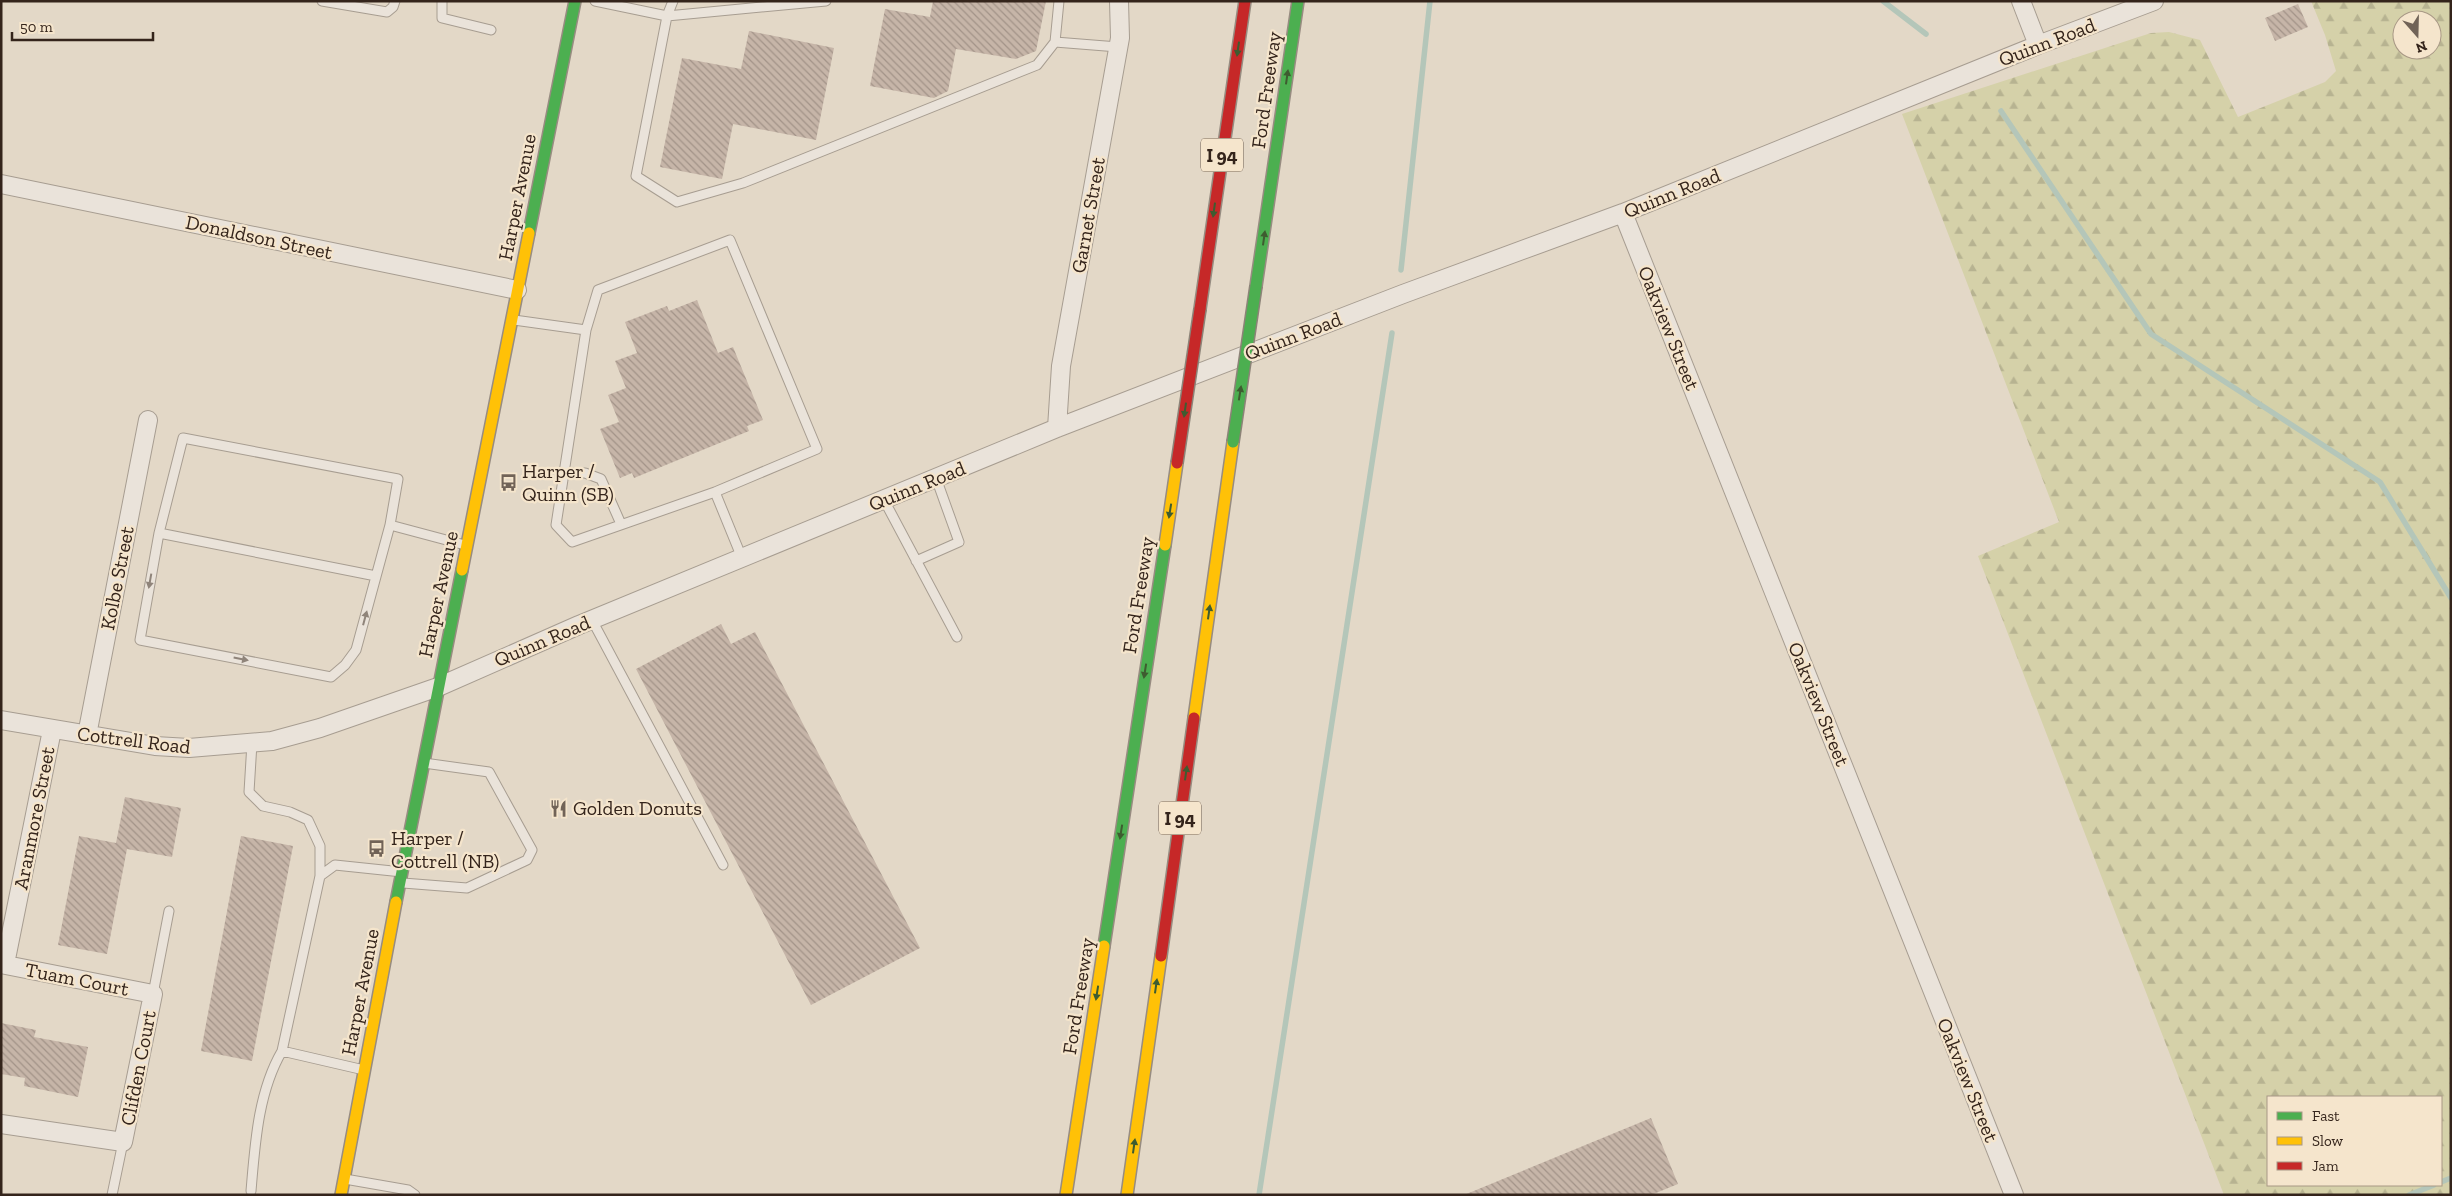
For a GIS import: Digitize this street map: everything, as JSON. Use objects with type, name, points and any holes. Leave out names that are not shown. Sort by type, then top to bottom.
[{"type":"main road","name":"Harper Avenue","points":[[342,1195],[423,763],[575,1]]},
{"type":"main road","name":"Ford Freeway","points":[[1066,1195],[1245,1]]},
{"type":"main road","name":"Ford Freeway","points":[[1127,1195],[1233,442],[1298,1]]},
{"type":"street","name":"Garnet Street","points":[[1057,428],[1061,366],[1118,47],[1119,1]]},
{"type":"street","points":[[2021,1],[2038,45]]},
{"type":"street","name":"Quinn Road","points":[[438,687],[592,620],[1057,428],[1403,294],[1623,213],[2038,45],[2154,1]]},
{"type":"street","name":"Donaldson Street","points":[[1,184],[517,290]]},
{"type":"street","name":"Oakview Street","points":[[1623,213],[2014,1195]]},
{"type":"street","name":"Kolbe Street","points":[[87,735],[148,420]]},
{"type":"street","name":"Cottrell Road","points":[[1,720],[155,746],[189,748],[272,740],[320,728],[438,687]]},
{"type":"street","name":"Aranmore Street","points":[[3,964],[52,730]]},
{"type":"street","name":"Tuam Court","points":[[3,964],[153,994]]},
{"type":"street","name":"Clifden Court","points":[[123,1142],[153,994]]},
{"type":"street","points":[[1,1124],[123,1142]]},
{"type":"lane","points":[[322,1],[387,12],[393,7],[394,1]]},
{"type":"lane","points":[[442,1],[442,18],[491,30]]},
{"type":"lane","points":[[595,1],[667,16],[826,1]]},
{"type":"lane","points":[[673,1],[667,16],[636,176],[677,202],[743,183],[1037,65],[1055,42],[1058,1]]},
{"type":"lane","points":[[1055,42],[1118,47]]},
{"type":"lane","points":[[730,240],[816,449],[715,492],[572,542],[556,525],[564,473],[586,330],[598,290],[730,240]]},
{"type":"lane","points":[[512,319],[586,330]]},
{"type":"lane","points":[[183,438],[398,478],[390,525],[356,650],[345,665],[331,676],[140,640],[158,533],[183,438]]},
{"type":"lane","points":[[564,473],[585,473],[601,479],[621,524]]},
{"type":"lane","points":[[916,560],[959,542],[936,478]]},
{"type":"lane","points":[[715,492],[742,558]]},
{"type":"lane","points":[[884,500],[957,637]]},
{"type":"lane","points":[[390,525],[468,545]]},
{"type":"lane","points":[[158,533],[376,576]]},
{"type":"lane","points":[[592,620],[723,865]]},
{"type":"lane","points":[[251,1191],[261,1104],[274,1065],[282,1051],[320,876],[320,846],[308,820],[290,812],[262,806],[249,792],[252,743]]},
{"type":"lane","points":[[320,876],[335,865],[467,888],[527,860],[532,850],[489,772],[423,763]]},
{"type":"lane","points":[[153,994],[169,910]]},
{"type":"lane","points":[[282,1051],[365,1071]]},
{"type":"lane","points":[[112,1195],[123,1142]]},
{"type":"lane","points":[[344,1179],[408,1190],[414,1195]]},
{"type":"green space","points":[[2311,1],[2451,1],[2451,1195],[2224,1195],[1978,556],[2059,522],[1902,114],[2151,33],[2169,32],[2200,40],[2238,117],[2325,82],[2336,71],[2325,35]]},
{"type":"building","points":[[933,1],[1046,1],[1036,51],[1016,59],[956,49],[948,91],[934,98],[870,86],[885,9],[930,17]]},
{"type":"building","points":[[2298,4],[2308,27],[2275,41],[2265,18]]},
{"type":"building","points":[[749,31],[834,48],[816,140],[733,124],[722,179],[660,167],[682,58],[741,69]]},
{"type":"building","points":[[697,300],[718,353],[733,347],[763,420],[747,426],[749,431],[634,478],[632,473],[620,478],[600,429],[619,422],[608,395],[626,388],[615,361],[637,353],[625,322],[667,306],[669,311]]},
{"type":"building","points":[[721,624],[731,644],[755,632],[920,948],[811,1005],[636,669]]},
{"type":"building","points":[[125,797],[181,808],[172,857],[127,849],[107,954],[58,945],[79,836],[116,843]]},
{"type":"building","points":[[241,836],[293,846],[252,1061],[201,1051]]},
{"type":"building","points":[[1,1023],[36,1030],[34,1037],[88,1047],[78,1097],[24,1086],[25,1078],[1,1074]]},
{"type":"building","points":[[1651,1118],[1678,1184],[1651,1195],[1464,1195]]},
{"type":"waterway","points":[[1401,270],[1430,1]]},
{"type":"waterway","points":[[1883,1],[1926,34]]},
{"type":"waterway","points":[[2001,111],[2151,334],[2380,482],[2451,598]]},
{"type":"waterway","points":[[1259,1195],[1392,333]]},
{"type":"waterway","points":[[2442,1182],[2451,1178]]},
{"type":"waterway","points":[[2409,1195],[2432,1186]]},
{"type":"traffic: fast","points":[[529,233],[575,1]]},
{"type":"traffic: fast","points":[[1256,286],[1298,1]]},
{"type":"traffic: fast","points":[[1233,442],[1256,286]]},
{"type":"traffic: fast","points":[[1104,946],[1165,545]]},
{"type":"traffic: fast","points":[[396,902],[462,570]]},
{"type":"traffic: slow","points":[[462,570],[529,233]]},
{"type":"traffic: slow","points":[[1194,718],[1233,442]]},
{"type":"traffic: slow","points":[[1165,545],[1177,463]]},
{"type":"traffic: slow","points":[[341,1195],[396,902]]},
{"type":"traffic: slow","points":[[1066,1195],[1104,946]]},
{"type":"traffic: slow","points":[[1127,1195],[1161,956]]},
{"type":"traffic: jam","points":[[1200,309],[1245,1]]},
{"type":"traffic: jam","points":[[1177,463],[1200,309]]},
{"type":"traffic: jam","points":[[1161,956],[1194,718]]},
{"type":"place","name":"Harper / Quinn (SB)","points":[[508,482]]},
{"type":"place","name":"Golden Donuts","points":[[559,808]]},
{"type":"place","name":"Harper / Cottrell (NB)","points":[[377,849]]}]
